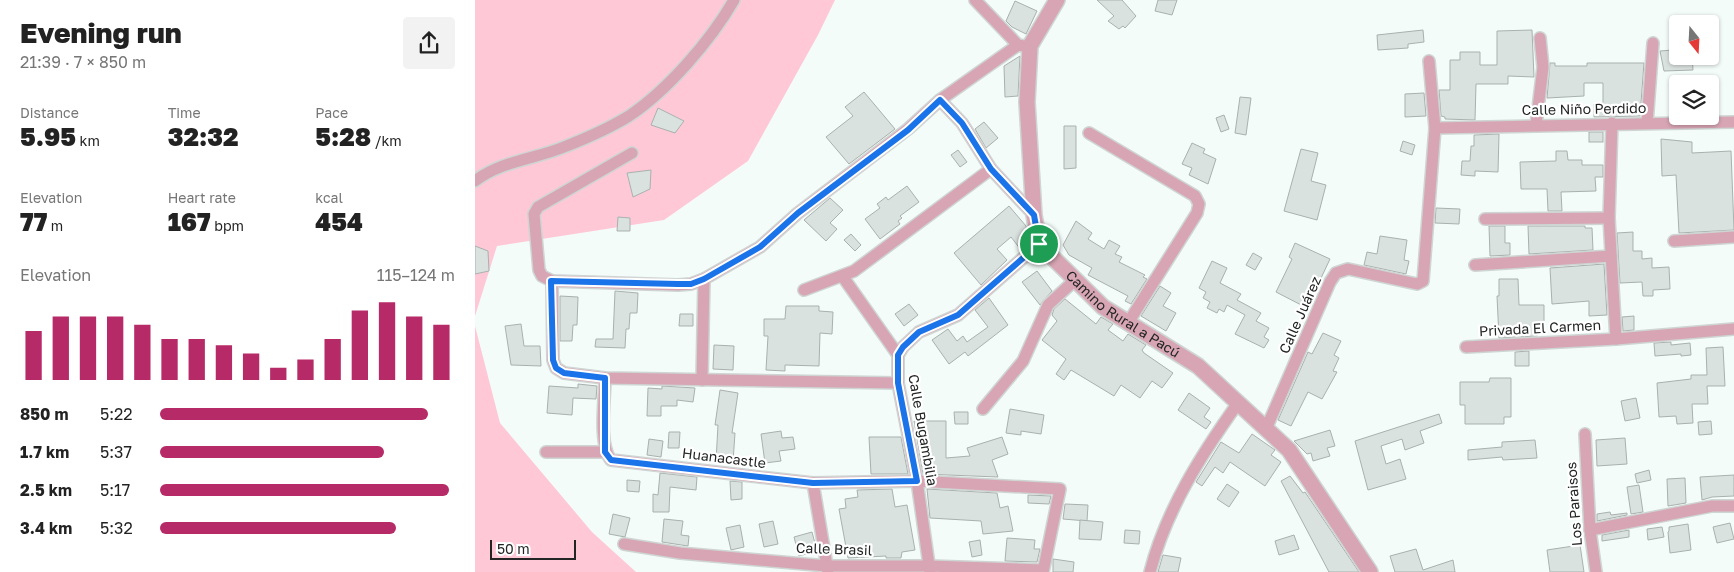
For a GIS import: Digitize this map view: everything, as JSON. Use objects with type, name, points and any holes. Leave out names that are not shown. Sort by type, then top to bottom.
[{"type":"street","points":[[475,181],[498,168],[541,156],[594,136],[631,114],[667,84],[697,52],[734,0]]},
{"type":"street","points":[[843,276],[898,355],[903,347],[919,332],[958,315],[1039,244],[1034,215],[1024,46],[975,0]]},
{"type":"street","points":[[632,152],[538,207],[534,214],[539,270],[542,276],[551,281],[678,284],[691,284],[704,279],[760,247],[798,213],[908,130],[940,100],[1024,46],[1057,0]]},
{"type":"street","points":[[1536,125],[1543,67],[1540,38]]},
{"type":"street","points":[[1647,123],[1653,43]]},
{"type":"street","points":[[1429,61],[1435,128]]},
{"type":"street","points":[[940,100],[962,123],[991,169],[1034,215]]},
{"type":"street","name":"Calle Niño Perdido","points":[[1435,128],[1734,122]]},
{"type":"street","points":[[1612,124],[1609,218],[1616,339]]},
{"type":"street","name":"Calle Juárez","points":[[1266,429],[1330,282],[1336,273],[1348,270],[1417,284],[1423,282],[1435,128]]},
{"type":"street","points":[[1089,133],[1195,196],[1199,204],[1197,213],[1128,323]]},
{"type":"street","points":[[804,290],[854,271],[991,169]]},
{"type":"street","points":[[1485,219],[1609,218]]},
{"type":"street","points":[[1674,241],[1734,237]]},
{"type":"street","name":"Camino Rural a Pacú","points":[[1039,244],[1103,307],[1198,366],[1289,450],[1370,572]]},
{"type":"street","points":[[1475,265],[1611,256]]},
{"type":"street","points":[[702,380],[704,279]]},
{"type":"street","points":[[983,409],[1023,361],[1048,305],[1075,280]]},
{"type":"street","points":[[551,281],[553,360],[556,368],[564,373],[605,378],[898,383]]},
{"type":"street","name":"Privada El Carmen","points":[[1466,347],[1616,339],[1734,330]]},
{"type":"street","name":"Calle Bugambilia","points":[[898,355],[898,383],[917,481],[929,569]]},
{"type":"street","points":[[546,452],[605,452],[605,378]]},
{"type":"street","points":[[1150,572],[1156,548],[1177,498],[1238,403]]},
{"type":"street","name":"Los Paraisos","points":[[1585,434],[1590,530],[1595,572]]},
{"type":"street","name":"Huanacastle","points":[[605,452],[611,460],[813,483],[917,481],[1060,489],[1043,571]]},
{"type":"street","points":[[813,483],[828,569]]},
{"type":"street","points":[[1590,530],[1712,506],[1734,506]]},
{"type":"street","name":"Calle Brasil","points":[[624,544],[680,553],[828,569],[1043,571]]},
{"type":"shaded area","points":[[475,0],[835,0],[818,35],[748,161],[664,220],[497,246],[475,316]]},
{"type":"shaded area","points":[[475,326],[500,423],[592,532],[636,572],[475,572]]},
{"type":"building","points":[[1097,0],[1122,0],[1136,16],[1125,28],[1123,26],[1119,29],[1108,21],[1114,16]]},
{"type":"building","points":[[1158,0],[1177,0],[1172,15],[1155,11]]},
{"type":"building","points":[[1015,1],[1037,11],[1026,34],[1012,27],[1006,21]]},
{"type":"building","points":[[1423,30],[1424,42],[1408,44],[1408,48],[1378,50],[1377,35]]},
{"type":"building","points":[[1532,30],[1534,77],[1508,76],[1508,84],[1476,84],[1475,120],[1445,119],[1445,117],[1441,116],[1439,90],[1450,90],[1450,60],[1460,60],[1460,52],[1480,52],[1480,65],[1497,65],[1497,31]]},
{"type":"building","points":[[1669,50],[1669,65],[1693,65],[1693,70],[1664,71],[1660,51]]},
{"type":"building","points":[[1020,56],[1018,96],[1005,97],[1004,66]]},
{"type":"building","points":[[1550,63],[1555,63],[1555,66],[1587,66],[1587,63],[1644,63],[1640,116],[1594,117],[1594,104],[1603,104],[1603,83],[1584,83],[1584,96],[1547,98]]},
{"type":"building","points":[[864,92],[895,129],[849,164],[826,137],[853,116],[845,107]]},
{"type":"building","points":[[1424,93],[1426,116],[1405,117],[1405,94]]},
{"type":"building","points":[[1240,97],[1251,98],[1246,135],[1235,133]]},
{"type":"building","points":[[658,108],[684,121],[675,133],[651,125]]},
{"type":"building","points":[[1224,115],[1229,129],[1221,132],[1216,118]]},
{"type":"building","points":[[984,122],[998,138],[986,148],[975,129]]},
{"type":"building","points":[[1064,126],[1076,126],[1076,168],[1064,169]]},
{"type":"building","points":[[1589,132],[1603,132],[1603,142],[1589,142]]},
{"type":"building","points":[[1499,134],[1498,172],[1475,171],[1475,176],[1461,175],[1462,161],[1470,161],[1471,146],[1474,146],[1474,135]]},
{"type":"building","points":[[1661,139],[1692,142],[1692,153],[1731,151],[1734,230],[1679,233],[1676,175],[1662,176]]},
{"type":"building","points":[[1403,141],[1415,145],[1412,155],[1400,151]]},
{"type":"building","points":[[1192,143],[1205,149],[1203,153],[1216,159],[1208,184],[1189,175],[1192,168],[1182,164]]},
{"type":"building","points":[[1301,149],[1318,153],[1311,181],[1326,185],[1317,220],[1284,211]]},
{"type":"building","points":[[958,150],[967,162],[960,167],[951,155]]},
{"type":"building","points":[[1556,151],[1567,151],[1568,160],[1582,160],[1582,165],[1603,165],[1603,177],[1595,177],[1596,191],[1561,192],[1562,211],[1548,211],[1547,189],[1521,189],[1520,162],[1556,161]]},
{"type":"building","points":[[651,170],[650,189],[633,197],[627,173]]},
{"type":"building","points":[[907,186],[919,202],[900,216],[902,218],[898,221],[900,224],[880,239],[865,219],[880,208],[877,204],[886,197],[888,200]]},
{"type":"building","points":[[830,198],[843,210],[830,223],[837,229],[826,241],[804,220]]},
{"type":"building","points":[[1009,206],[1026,226],[1029,243],[1021,250],[1011,237],[997,249],[1007,260],[981,285],[954,253]]},
{"type":"building","points":[[1436,208],[1460,209],[1459,224],[1435,223]]},
{"type":"building","points":[[618,217],[630,218],[630,231],[617,231]]},
{"type":"building","points":[[1076,221],[1092,233],[1088,239],[1104,249],[1109,240],[1120,246],[1115,254],[1122,257],[1119,262],[1145,275],[1143,277],[1147,279],[1131,304],[1125,301],[1128,296],[1088,275],[1092,268],[1069,255],[1063,245]]},
{"type":"building","points":[[1489,226],[1505,226],[1505,243],[1510,243],[1510,255],[1490,256]]},
{"type":"building","points":[[1528,226],[1585,226],[1585,228],[1592,228],[1593,250],[1529,254]]},
{"type":"building","points":[[1633,232],[1633,251],[1642,251],[1642,259],[1652,258],[1652,268],[1669,267],[1670,289],[1653,290],[1653,296],[1643,296],[1642,282],[1620,283],[1617,233]]},
{"type":"building","points":[[851,234],[861,245],[855,251],[844,240]]},
{"type":"building","points":[[1380,236],[1407,240],[1404,260],[1409,261],[1406,274],[1364,265],[1367,252],[1377,254]]},
{"type":"building","points":[[1295,243],[1330,259],[1307,308],[1276,292],[1292,259],[1289,257]]},
{"type":"building","points":[[475,246],[488,251],[489,271],[475,274]]},
{"type":"building","points":[[1253,253],[1262,258],[1255,270],[1246,265]]},
{"type":"building","points":[[1212,261],[1227,268],[1220,283],[1241,294],[1237,300],[1261,313],[1256,321],[1269,328],[1264,337],[1269,340],[1264,348],[1235,334],[1245,315],[1227,305],[1224,312],[1219,309],[1217,313],[1207,308],[1210,302],[1203,298],[1206,292],[1199,288]]},
{"type":"building","points":[[1604,264],[1607,315],[1589,316],[1589,301],[1552,304],[1550,268]]},
{"type":"building","points":[[1037,271],[1052,291],[1040,305],[1022,282]]},
{"type":"building","points":[[1499,279],[1518,279],[1519,305],[1544,305],[1544,327],[1537,327],[1537,336],[1499,338],[1497,296],[1499,296]]},
{"type":"building","points":[[1160,286],[1171,293],[1163,306],[1176,313],[1166,331],[1141,316]]},
{"type":"building","points":[[615,291],[638,293],[637,313],[630,313],[629,329],[626,329],[625,348],[595,347],[596,339],[613,339]]},
{"type":"building","points":[[560,296],[578,297],[577,325],[573,325],[572,341],[560,341]]},
{"type":"building","points":[[989,298],[1008,325],[968,356],[965,352],[949,364],[932,340],[948,329],[957,341],[963,336],[967,342],[988,327],[975,310]]},
{"type":"building","points":[[1065,299],[1096,324],[1101,317],[1113,324],[1108,330],[1123,341],[1128,334],[1146,345],[1142,350],[1144,353],[1173,373],[1162,388],[1152,381],[1140,398],[1121,385],[1114,396],[1071,370],[1064,380],[1056,374],[1066,359],[1042,340],[1057,321],[1052,315],[1054,309]]},
{"type":"building","points":[[909,304],[918,315],[904,326],[895,314]]},
{"type":"building","points":[[786,306],[819,306],[819,311],[833,312],[832,334],[820,333],[819,366],[785,365],[785,371],[766,370],[768,336],[764,336],[764,319],[785,319]]},
{"type":"building","points":[[680,314],[693,314],[693,326],[679,326]]},
{"type":"building","points":[[1634,316],[1634,330],[1623,331],[1622,317]]},
{"type":"building","points":[[521,324],[524,346],[540,346],[541,366],[511,365],[505,326]]},
{"type":"building","points":[[1323,333],[1341,341],[1334,355],[1339,358],[1333,371],[1337,372],[1322,399],[1308,392],[1291,426],[1278,420],[1308,352],[1312,354]]},
{"type":"building","points":[[1671,342],[1671,345],[1690,343],[1691,355],[1655,356],[1654,343]]},
{"type":"building","points":[[714,345],[734,346],[733,370],[713,369]]},
{"type":"building","points":[[1723,347],[1725,386],[1707,386],[1708,404],[1692,404],[1693,423],[1677,424],[1676,416],[1659,417],[1657,383],[1691,379],[1691,375],[1707,375],[1706,348]]},
{"type":"building","points":[[1529,351],[1529,366],[1515,366],[1515,352]]},
{"type":"building","points":[[1490,378],[1511,378],[1511,417],[1504,417],[1504,424],[1465,424],[1465,405],[1460,405],[1460,382],[1489,382]]},
{"type":"building","points":[[578,384],[597,386],[596,399],[573,398],[572,415],[547,413],[549,386],[578,388]]},
{"type":"building","points":[[662,386],[695,388],[693,402],[677,400],[677,406],[661,406],[661,416],[647,416],[648,388],[662,389]]},
{"type":"building","points":[[720,390],[738,393],[732,433],[735,433],[733,462],[716,461],[718,425],[715,425]]},
{"type":"building","points":[[1189,393],[1210,408],[1204,417],[1211,422],[1206,429],[1178,410]]},
{"type":"building","points":[[1636,398],[1640,418],[1625,421],[1621,401]]},
{"type":"building","points":[[1010,409],[1044,415],[1041,434],[1021,431],[1021,435],[1006,433]]},
{"type":"building","points":[[954,412],[968,412],[968,424],[955,424]]},
{"type":"building","points":[[1439,414],[1442,423],[1420,431],[1424,443],[1405,450],[1402,439],[1381,446],[1386,464],[1400,459],[1406,479],[1368,490],[1355,441]]},
{"type":"building","points":[[914,421],[946,421],[946,458],[970,456],[967,448],[1002,437],[1008,454],[992,460],[998,477],[923,474]]},
{"type":"building","points":[[1711,421],[1712,434],[1699,435],[1698,422]]},
{"type":"building","points":[[1330,430],[1335,446],[1327,448],[1330,456],[1313,461],[1311,453],[1307,454],[1294,441]]},
{"type":"building","points":[[781,431],[782,438],[793,437],[795,449],[779,451],[781,461],[765,463],[761,434]]},
{"type":"building","points":[[669,432],[680,432],[679,448],[668,448]]},
{"type":"building","points":[[1252,434],[1275,450],[1271,455],[1281,462],[1265,486],[1230,462],[1223,473],[1215,467],[1202,486],[1196,482],[1221,442],[1239,453]]},
{"type":"building","points":[[869,437],[901,437],[908,474],[871,474]]},
{"type":"building","points":[[1625,438],[1627,464],[1597,466],[1596,440]]},
{"type":"building","points":[[649,439],[663,441],[661,457],[647,455]]},
{"type":"building","points":[[1535,440],[1537,458],[1503,460],[1502,457],[1468,460],[1468,450],[1502,447],[1502,442]]},
{"type":"building","points":[[1649,470],[1651,480],[1637,483],[1635,474]]},
{"type":"building","points":[[660,473],[697,477],[696,490],[670,487],[669,512],[653,512],[653,494],[658,495]]},
{"type":"building","points":[[1734,475],[1734,496],[1712,497],[1702,500],[1700,477]]},
{"type":"building","points":[[1290,476],[1303,493],[1305,492],[1359,572],[1329,572],[1281,481]]},
{"type":"building","points":[[1685,478],[1686,503],[1668,506],[1667,479]]},
{"type":"building","points":[[627,480],[640,481],[639,492],[627,491]]},
{"type":"building","points":[[730,481],[742,482],[742,499],[731,500]]},
{"type":"building","points":[[1227,484],[1239,492],[1229,507],[1217,499]]},
{"type":"building","points":[[1639,485],[1643,512],[1631,514],[1627,487]]},
{"type":"building","points":[[892,489],[895,507],[907,505],[915,550],[902,552],[901,558],[886,558],[886,556],[848,558],[839,509],[846,508],[845,499],[858,497],[857,490]]},
{"type":"building","points":[[927,489],[997,493],[1000,508],[1008,506],[1013,531],[983,534],[981,521],[930,518]]},
{"type":"building","points":[[1028,495],[1051,496],[1049,504],[1028,503]]},
{"type":"building","points":[[1065,504],[1088,505],[1087,521],[1063,519]]},
{"type":"building","points":[[1610,512],[1611,515],[1627,513],[1627,515],[1597,521],[1597,514]]},
{"type":"building","points":[[613,514],[630,518],[625,537],[609,534]]},
{"type":"building","points":[[664,519],[683,521],[681,535],[689,536],[688,546],[662,542]]},
{"type":"building","points":[[1080,520],[1103,522],[1101,540],[1079,539]]},
{"type":"building","points":[[773,521],[778,544],[764,547],[759,524]]},
{"type":"building","points":[[1730,523],[1734,539],[1717,543],[1713,527]]},
{"type":"building","points":[[1688,524],[1691,550],[1670,553],[1669,527]]},
{"type":"building","points":[[740,525],[744,547],[731,550],[726,528]]},
{"type":"building","points":[[1662,527],[1664,537],[1648,540],[1647,529]]},
{"type":"building","points":[[1125,530],[1140,531],[1139,544],[1124,543]]},
{"type":"building","points":[[1629,530],[1629,537],[1602,541],[1602,535]]},
{"type":"building","points":[[812,532],[817,551],[799,556],[794,537]]},
{"type":"building","points":[[1294,535],[1299,549],[1279,555],[1275,541]]},
{"type":"building","points":[[1007,538],[1035,540],[1034,549],[1040,549],[1037,562],[1005,561]]},
{"type":"building","points":[[980,540],[982,555],[972,557],[969,542]]},
{"type":"building","points":[[1580,545],[1584,572],[1550,572],[1547,550]]},
{"type":"building","points":[[1416,549],[1423,570],[1453,560],[1455,572],[1395,572],[1390,556]]},
{"type":"building","points":[[1163,555],[1181,558],[1178,572],[1158,572]]},
{"type":"building","points":[[1053,559],[1074,562],[1073,572],[1053,572]]},
{"type":"route","points":[[940,100],[962,123],[991,169],[1034,215],[1039,244],[1009,267],[980,297],[958,315],[919,332],[903,347],[898,355],[898,383],[917,481],[813,483],[611,460],[605,452],[604,441],[605,378],[564,373],[556,368],[553,360],[551,281],[613,284],[691,284],[704,279],[718,269],[760,247],[798,213],[908,130],[940,100]]}]
